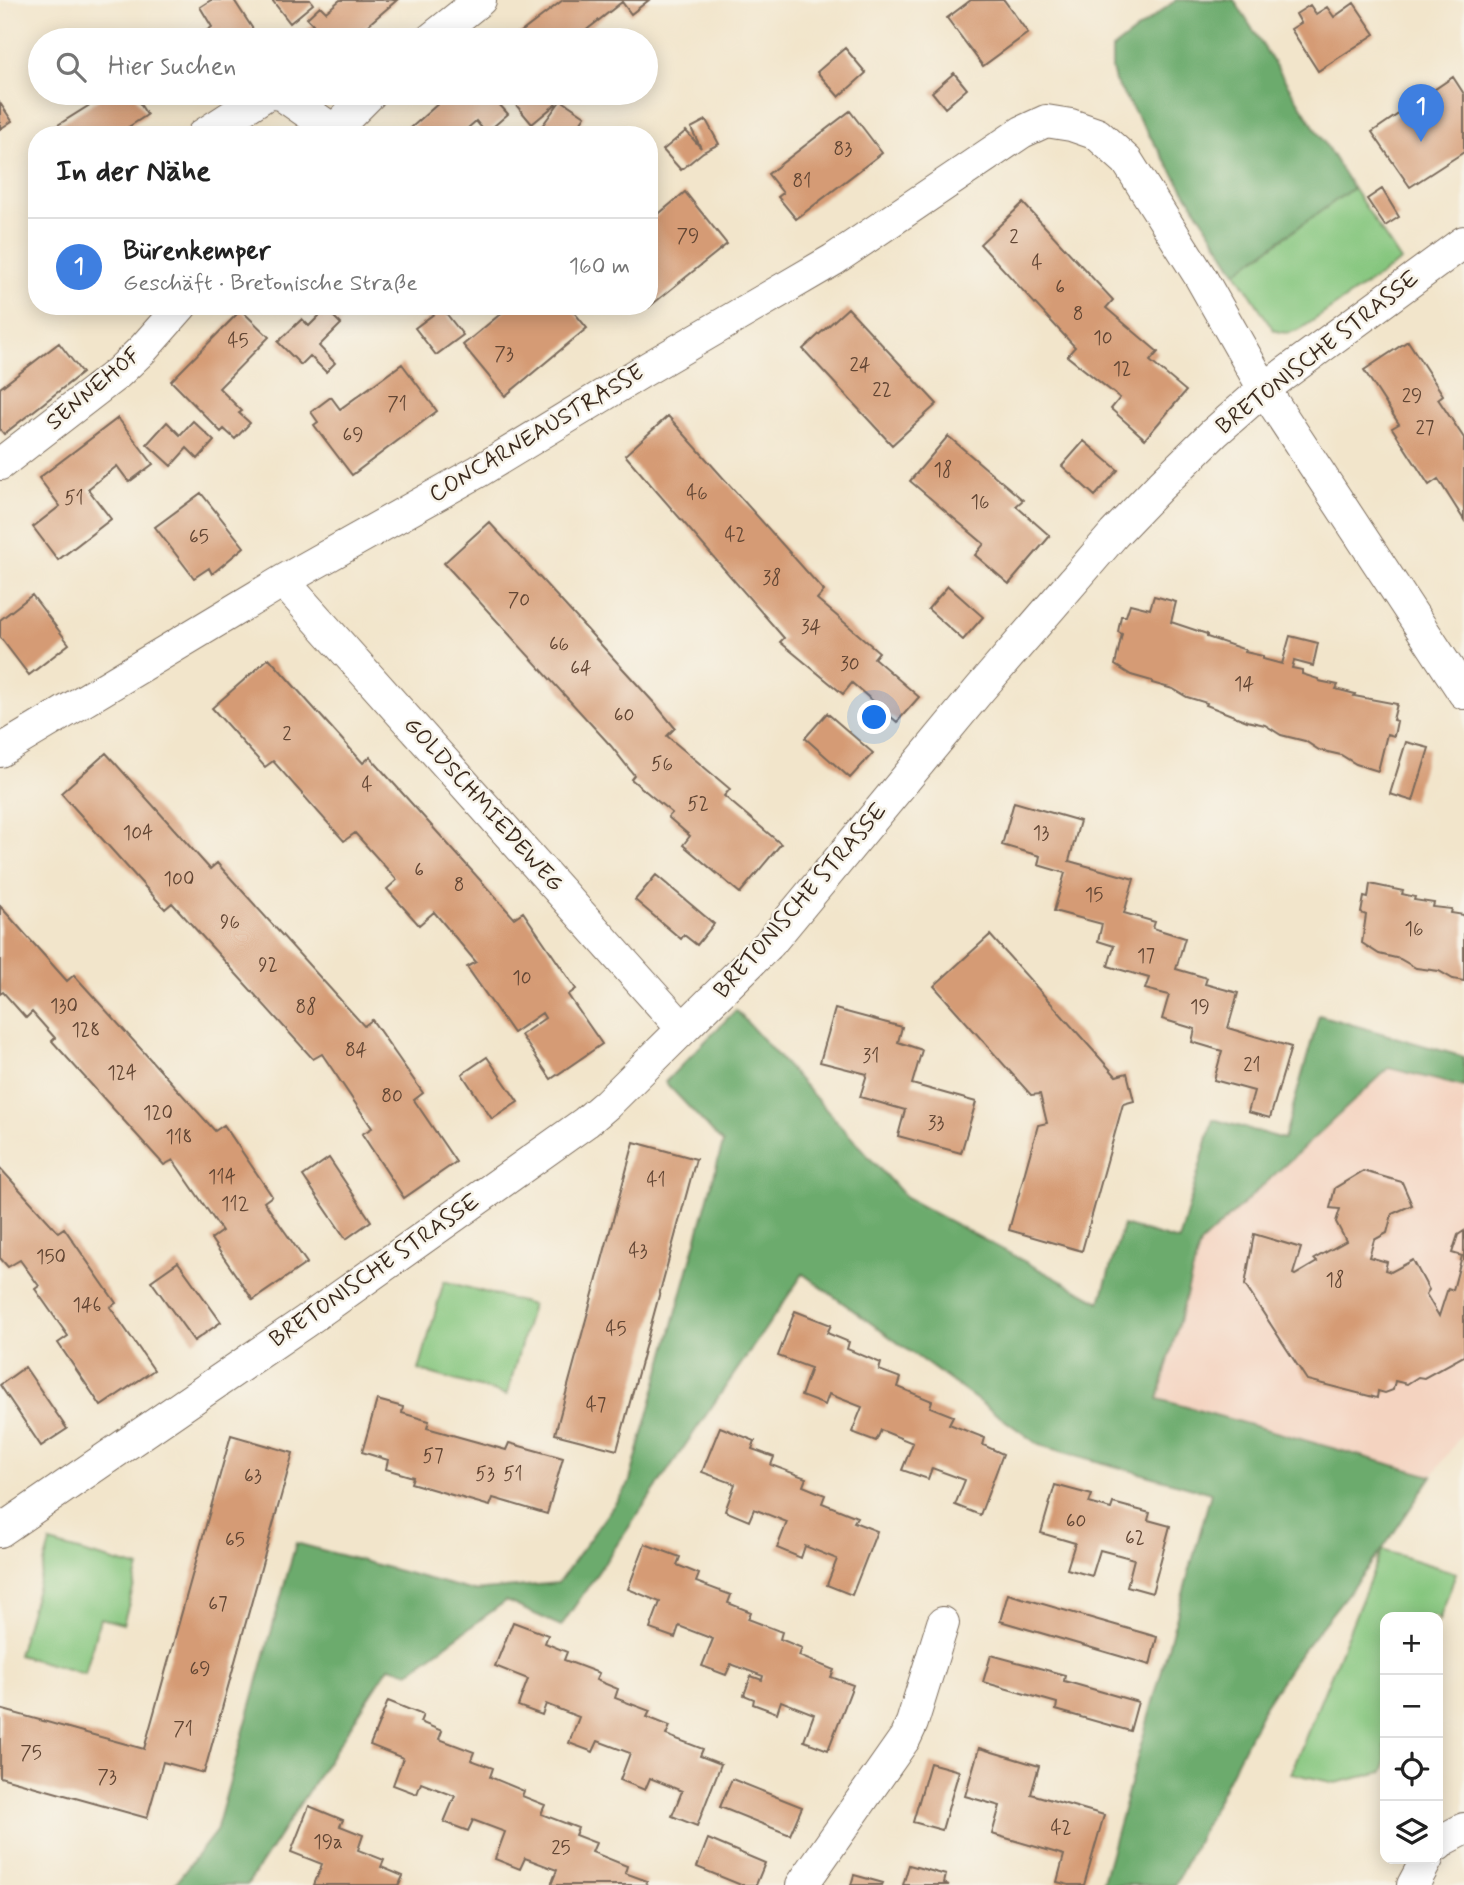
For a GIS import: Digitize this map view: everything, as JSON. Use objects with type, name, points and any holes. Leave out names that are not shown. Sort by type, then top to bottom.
[{"type":"street","points":[[445,28],[480,0]]},
{"type":"street","points":[[217,126],[249,105]]},
{"type":"street","points":[[295,105],[323,126]]},
{"type":"street","points":[[337,126],[359,105]]},
{"type":"street","name":"CONCARNEAUSTRASSE","points":[[0,751],[833,260],[1022,132],[1046,121],[1071,125],[1097,134],[1127,161],[1201,278],[1264,389]]},
{"type":"street","name":"BRETONISCHE STRASSE","points":[[0,1531],[306,1321],[586,1122],[607,1104],[770,943],[980,690],[1114,534],[1214,433],[1264,389],[1464,242]]},
{"type":"street","name":"SENNEHOF","points":[[0,464],[118,373],[173,315]]},
{"type":"street","points":[[1264,389],[1464,693]]},
{"type":"street","name":"GOLDSCHMIEDEWEG","points":[[283,582],[683,1029]]},
{"type":"street","points":[[802,1885],[905,1738],[943,1623]]},
{"type":"street","points":[[1443,1840],[1464,1829]]},
{"type":"street","points":[[1413,1885],[1424,1864]]},
{"type":"shaded area","points":[[1389,1067],[1464,1087],[1464,1431],[1432,1476],[1157,1399],[1200,1244]]},
{"type":"green space","points":[[1176,0],[1234,0],[1353,188],[1236,272],[1115,81],[1112,69],[1112,49]]},
{"type":"green space","points":[[1353,188],[1401,261],[1302,328],[1288,333],[1273,329],[1236,272]]},
{"type":"green space","points":[[736,1010],[906,1198],[1100,1302],[1123,1225],[1179,1241],[1213,1119],[1284,1139],[1319,1015],[1464,1057],[1464,1087],[1389,1068],[1200,1244],[1158,1399],[1432,1476],[1382,1550],[1295,1660],[1265,1705],[1175,1885],[1102,1885],[1211,1493],[1039,1445],[803,1274],[561,1626],[506,1601],[409,1672],[389,1667],[247,1885],[174,1885],[216,1831],[296,1543],[473,1591],[558,1583],[629,1484],[723,1143],[665,1082]]},
{"type":"green space","points":[[444,1281],[532,1305],[507,1395],[419,1370]]},
{"type":"green space","points":[[50,1543],[139,1568],[123,1624],[100,1618],[85,1674],[18,1655]]},
{"type":"green space","points":[[1382,1550],[1456,1573],[1442,1612],[1380,1612],[1380,1773],[1335,1783],[1291,1773]]},
{"type":"building","points":[[211,0],[234,0],[252,28],[210,28],[200,7]]},
{"type":"building","points":[[272,0],[310,0],[313,4],[290,23]]},
{"type":"building","points":[[340,0],[397,0],[364,28],[309,28],[313,24],[307,18],[320,6],[326,12]]},
{"type":"building","points":[[563,0],[649,0],[631,14],[622,2],[589,28],[526,28]]},
{"type":"building","points":[[971,0],[1004,0],[1028,33],[983,66],[947,18]]},
{"type":"building","points":[[1354,3],[1375,34],[1318,71],[1291,29],[1301,23],[1296,14],[1310,5],[1316,14],[1327,7],[1334,17]]},
{"type":"building","points":[[845,48],[866,73],[839,97],[817,72]]},
{"type":"building","points":[[954,73],[967,89],[945,108],[932,92]]},
{"type":"building","points":[[1453,77],[1464,94],[1464,152],[1410,187],[1372,132]]},
{"type":"building","points":[[0,103],[12,121],[0,129]]},
{"type":"building","points":[[90,105],[141,105],[147,115],[130,126],[56,126]]},
{"type":"building","points":[[437,105],[500,105],[508,114],[494,126],[480,126],[476,121],[470,126],[413,126]]},
{"type":"building","points":[[516,105],[555,105],[532,124]]},
{"type":"building","points":[[557,105],[568,105],[585,116],[578,126],[542,126]]},
{"type":"building","points":[[850,111],[882,153],[796,219],[778,197],[783,193],[768,174]]},
{"type":"building","points":[[706,120],[719,144],[703,152],[681,170],[663,150],[686,131],[701,148],[691,128]]},
{"type":"building","points":[[1382,189],[1399,217],[1385,226],[1367,199]]},
{"type":"building","points":[[685,192],[727,244],[658,300],[658,214]]},
{"type":"building","points":[[1023,203],[1113,300],[1106,308],[1158,352],[1150,361],[1186,391],[1145,439],[1111,409],[1120,398],[1067,356],[1075,347],[980,244]]},
{"type":"building","points":[[848,308],[937,404],[892,445],[803,349]]},
{"type":"building","points":[[236,315],[246,315],[269,337],[219,388],[250,423],[235,439],[224,429],[221,432],[171,381]]},
{"type":"building","points":[[320,315],[332,315],[341,324],[319,346],[335,363],[326,372],[310,356],[301,365],[278,342],[302,319],[309,326]]},
{"type":"building","points":[[433,315],[447,315],[463,335],[436,355],[415,328]]},
{"type":"building","points":[[499,315],[576,315],[587,328],[505,396],[463,345]]},
{"type":"building","points":[[1408,341],[1443,395],[1438,399],[1464,438],[1464,520],[1438,479],[1429,485],[1392,428],[1399,424],[1364,370]]},
{"type":"building","points":[[59,343],[82,373],[4,434],[0,429],[0,388]]},
{"type":"building","points":[[402,364],[437,411],[352,475],[314,425],[318,422],[311,412],[331,397],[340,409]]},
{"type":"building","points":[[668,416],[824,591],[817,599],[879,652],[874,658],[919,697],[897,722],[852,683],[843,694],[780,642],[784,638],[625,455]]},
{"type":"building","points":[[118,418],[153,464],[129,482],[117,466],[88,489],[111,519],[58,560],[33,527],[60,506],[39,478]]},
{"type":"building","points":[[193,421],[214,441],[198,459],[187,448],[171,466],[147,444],[167,422],[180,435]]},
{"type":"building","points":[[948,436],[1023,500],[1016,506],[1050,536],[1009,584],[975,555],[984,544],[910,481]]},
{"type":"building","points":[[1084,441],[1118,470],[1095,496],[1062,466]]},
{"type":"building","points":[[201,493],[244,547],[212,574],[209,568],[194,578],[155,527]]},
{"type":"building","points":[[489,522],[656,705],[675,728],[667,736],[730,789],[724,796],[781,844],[740,893],[683,845],[690,836],[668,817],[672,813],[631,779],[634,775],[611,746],[444,563]]},
{"type":"building","points":[[948,586],[983,617],[963,640],[928,609]]},
{"type":"building","points":[[32,595],[69,644],[29,675],[0,637],[0,620]]},
{"type":"building","points":[[1154,596],[1176,602],[1171,622],[1207,634],[1207,637],[1246,650],[1245,652],[1263,656],[1263,659],[1282,664],[1290,636],[1318,643],[1313,666],[1294,661],[1292,668],[1302,670],[1302,674],[1319,681],[1338,685],[1336,689],[1355,694],[1354,696],[1397,704],[1393,720],[1397,721],[1394,736],[1387,734],[1378,771],[1356,764],[1341,755],[1319,750],[1305,741],[1281,735],[1265,725],[1206,705],[1207,703],[1173,689],[1131,675],[1115,665],[1122,634],[1118,632],[1121,616],[1126,616],[1130,604],[1150,609]]},
{"type":"building","points":[[269,658],[363,763],[370,757],[514,918],[523,912],[576,989],[568,995],[602,1044],[551,1079],[521,1035],[545,1018],[542,1013],[513,1033],[467,967],[476,962],[434,912],[419,925],[387,889],[397,880],[355,833],[344,841],[273,761],[265,767],[212,708]]},
{"type":"building","points":[[827,713],[873,753],[850,778],[805,738]]},
{"type":"building","points":[[1406,742],[1429,748],[1413,801],[1390,794]]},
{"type":"building","points":[[106,753],[210,869],[217,863],[364,1026],[372,1020],[423,1093],[414,1100],[456,1162],[404,1198],[362,1134],[372,1128],[322,1054],[313,1059],[172,903],[165,909],[61,793]]},
{"type":"building","points":[[1014,802],[1080,821],[1069,861],[1134,879],[1124,913],[1155,922],[1153,928],[1185,938],[1176,969],[1207,978],[1205,984],[1238,993],[1228,1028],[1291,1047],[1270,1118],[1248,1112],[1254,1091],[1214,1080],[1222,1051],[1192,1042],[1195,1029],[1162,1019],[1169,995],[1145,989],[1149,978],[1108,966],[1114,946],[1098,941],[1102,924],[1054,911],[1065,873],[1038,865],[1040,856],[1002,845]]},
{"type":"building","points":[[656,875],[714,924],[697,945],[684,935],[681,939],[635,900]]},
{"type":"building","points":[[1370,884],[1403,891],[1402,894],[1415,897],[1414,900],[1434,903],[1433,907],[1452,909],[1451,913],[1464,915],[1464,981],[1453,979],[1439,971],[1416,968],[1400,959],[1379,954],[1362,943],[1366,915],[1361,913],[1364,897],[1368,898]]},
{"type":"building","points":[[0,906],[67,981],[74,975],[215,1131],[224,1125],[272,1196],[264,1202],[307,1263],[253,1300],[211,1239],[222,1231],[173,1160],[164,1165],[52,1041],[55,1038],[32,1012],[26,1018],[3,992],[0,994]]},
{"type":"building","points":[[990,935],[1116,1076],[1127,1073],[1134,1101],[1123,1104],[1082,1251],[1009,1230],[1038,1125],[1047,1123],[1040,1094],[1031,1095],[934,986]]},
{"type":"building","points":[[835,1009],[902,1027],[898,1042],[922,1050],[912,1084],[976,1102],[961,1153],[898,1136],[905,1110],[860,1097],[867,1074],[820,1062]]},
{"type":"building","points":[[487,1057],[518,1102],[492,1119],[462,1074]]},
{"type":"building","points":[[634,1142],[696,1159],[617,1450],[555,1434]]},
{"type":"building","points":[[329,1158],[371,1221],[346,1239],[303,1176]]},
{"type":"building","points":[[0,1168],[58,1232],[64,1228],[116,1303],[110,1307],[154,1370],[101,1406],[58,1343],[68,1336],[35,1289],[39,1286],[20,1260],[8,1267],[0,1258]]},
{"type":"building","points":[[1363,1171],[1402,1182],[1412,1205],[1392,1214],[1387,1233],[1374,1240],[1369,1257],[1387,1262],[1385,1270],[1391,1272],[1413,1260],[1429,1290],[1426,1294],[1439,1316],[1448,1288],[1453,1290],[1462,1256],[1452,1253],[1458,1235],[1464,1231],[1464,1356],[1424,1378],[1418,1377],[1407,1384],[1395,1381],[1393,1390],[1385,1393],[1378,1391],[1377,1398],[1307,1380],[1245,1285],[1254,1234],[1301,1248],[1293,1274],[1295,1275],[1317,1262],[1314,1259],[1346,1241],[1336,1222],[1340,1209],[1330,1208],[1335,1188]]},
{"type":"building","points":[[178,1262],[221,1322],[194,1341],[151,1281]]},
{"type":"building","points":[[795,1311],[831,1325],[827,1333],[849,1342],[847,1349],[881,1363],[879,1370],[901,1378],[898,1387],[932,1401],[930,1407],[953,1416],[949,1424],[985,1438],[983,1445],[1003,1454],[980,1515],[955,1505],[965,1480],[932,1468],[928,1479],[902,1470],[913,1443],[881,1430],[876,1441],[852,1432],[862,1407],[829,1394],[825,1405],[801,1396],[811,1368],[778,1356]]},
{"type":"building","points":[[25,1367],[67,1429],[41,1446],[0,1385]]},
{"type":"building","points":[[377,1400],[403,1407],[402,1413],[429,1421],[427,1428],[506,1450],[509,1443],[563,1458],[547,1514],[493,1498],[490,1506],[411,1483],[413,1477],[386,1469],[388,1460],[362,1452]]},
{"type":"building","points":[[720,1427],[755,1441],[752,1449],[774,1457],[771,1465],[806,1478],[803,1486],[825,1495],[822,1503],[857,1517],[854,1522],[877,1531],[852,1595],[827,1585],[837,1559],[805,1546],[801,1558],[777,1548],[787,1522],[754,1509],[749,1521],[725,1511],[735,1484],[702,1472]]},
{"type":"building","points":[[231,1435],[293,1453],[204,1773],[163,1762],[147,1818],[0,1777],[0,1709],[144,1749]]},
{"type":"building","points":[[1055,1485],[1092,1495],[1089,1503],[1111,1509],[1113,1503],[1150,1513],[1148,1520],[1170,1526],[1152,1593],[1127,1586],[1134,1559],[1100,1550],[1092,1576],[1067,1569],[1075,1543],[1041,1533]]},
{"type":"building","points":[[645,1544],[680,1557],[677,1565],[699,1574],[696,1582],[731,1595],[728,1603],[751,1612],[748,1619],[782,1632],[780,1639],[802,1648],[799,1656],[834,1670],[831,1677],[853,1685],[828,1750],[804,1741],[814,1714],[781,1701],[777,1713],[753,1704],[754,1699],[744,1695],[751,1676],[762,1680],[763,1676],[731,1664],[726,1675],[702,1666],[713,1639],[679,1626],[675,1638],[650,1629],[660,1602],[628,1589]]},
{"type":"building","points":[[1008,1594],[1157,1637],[1150,1665],[1000,1621]]},
{"type":"building","points":[[513,1622],[548,1635],[545,1643],[567,1652],[564,1660],[599,1673],[596,1680],[618,1689],[615,1698],[650,1711],[647,1717],[670,1726],[666,1735],[703,1749],[700,1756],[721,1764],[697,1826],[672,1816],[682,1791],[650,1778],[645,1790],[620,1780],[630,1753],[598,1741],[593,1752],[569,1743],[579,1717],[546,1704],[542,1715],[518,1706],[528,1679],[495,1666]]},
{"type":"building","points":[[991,1655],[1065,1675],[1064,1681],[1138,1702],[1130,1731],[1056,1710],[1057,1703],[983,1682]]},
{"type":"building","points":[[388,1701],[423,1715],[420,1722],[442,1731],[439,1739],[474,1752],[471,1760],[493,1768],[490,1777],[524,1791],[522,1796],[545,1805],[541,1814],[578,1828],[575,1835],[596,1843],[592,1852],[627,1866],[625,1873],[647,1881],[646,1885],[551,1885],[557,1870],[525,1858],[520,1869],[495,1859],[505,1832],[473,1820],[468,1831],[444,1822],[455,1796],[421,1783],[417,1794],[393,1785],[403,1758],[370,1745]]},
{"type":"building","points":[[979,1748],[1039,1766],[1031,1794],[1104,1815],[1084,1885],[1057,1882],[1064,1855],[992,1834],[1000,1806],[965,1796]]},
{"type":"building","points":[[930,1763],[959,1771],[942,1830],[913,1822]]},
{"type":"building","points":[[732,1779],[802,1807],[790,1835],[720,1807]]},
{"type":"building","points":[[309,1806],[343,1820],[340,1826],[363,1835],[358,1850],[384,1860],[381,1867],[403,1876],[399,1885],[314,1885],[322,1864],[291,1852]]},
{"type":"building","points":[[708,1839],[765,1863],[756,1885],[741,1885],[697,1867]]},
{"type":"building","points":[[909,1865],[946,1875],[944,1883],[949,1885],[903,1885]]},
{"type":"building","points":[[854,1875],[883,1883],[851,1885]]},
{"type":"place","name":"Bürenkemper","points":[[1421,142]]}]
